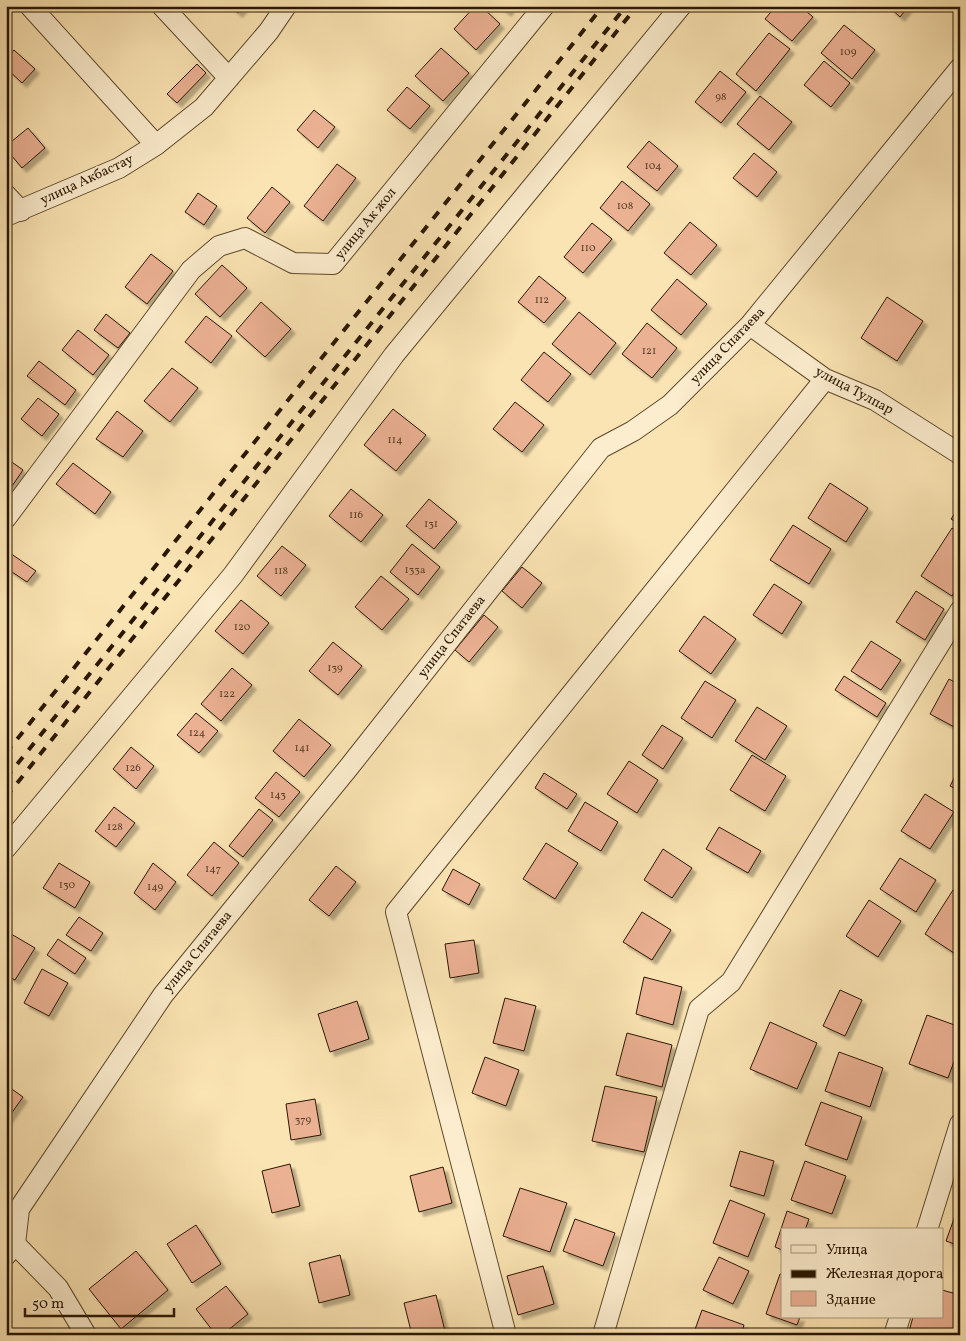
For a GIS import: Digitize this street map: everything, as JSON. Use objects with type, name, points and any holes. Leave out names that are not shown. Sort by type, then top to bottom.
[{"type":"street","points":[[30,6],[156,145]]},
{"type":"street","points":[[162,6],[229,78]]},
{"type":"street","name":"улица Акбастау","points":[[14,214],[119,168],[156,145],[204,108],[269,31],[286,6]]},
{"type":"street","name":"улица Ак жол","points":[[6,518],[191,270],[219,246],[245,238],[293,263],[333,264],[544,6]]},
{"type":"street","points":[[6,848],[233,575],[394,355],[681,6]]},
{"type":"street","name":"улица Спатаева","points":[[11,1249],[12,1206],[163,995],[349,767],[601,448],[633,431],[670,405],[750,324],[960,68]]},
{"type":"street","points":[[6,195],[14,214]]},
{"type":"street","name":"улица Тулпар","points":[[750,324],[825,379],[875,400],[960,454]]},
{"type":"street","points":[[506,1335],[396,912],[825,379]]},
{"type":"street","points":[[603,1335],[699,1009],[731,982],[960,611]]},
{"type":"street","points":[[928,1228],[960,1124]]},
{"type":"street","points":[[11,1249],[58,1288],[86,1335]]},
{"type":"street","points":[[894,1335],[900,1318]]},
{"type":"building","points":[[230,6],[244,6],[238,13]]},
{"type":"building","points":[[475,6],[481,6],[500,24],[476,50],[454,29]]},
{"type":"building","points":[[499,6],[511,6],[507,12]]},
{"type":"building","points":[[776,6],[800,6],[813,17],[792,41],[765,19]]},
{"type":"building","points":[[888,6],[909,6],[900,17]]},
{"type":"building","points":[[844,25],[875,50],[852,79],[821,53]]},
{"type":"building","points":[[769,33],[790,49],[756,91],[736,74]]},
{"type":"building","points":[[441,48],[469,73],[443,101],[415,76]]},
{"type":"building","points":[[14,50],[35,69],[22,83],[6,68],[6,59]]},
{"type":"building","points":[[824,61],[850,83],[831,107],[804,85]]},
{"type":"building","points":[[197,64],[206,73],[177,103],[167,94]]},
{"type":"building","points":[[720,71],[746,92],[721,123],[695,102]]},
{"type":"building","points":[[407,87],[430,106],[410,129],[387,110]]},
{"type":"building","points":[[760,96],[792,122],[769,150],[737,124]]},
{"type":"building","points":[[314,110],[335,127],[318,148],[297,130]]},
{"type":"building","points":[[28,128],[45,148],[22,168],[6,149],[6,146]]},
{"type":"building","points":[[649,141],[678,166],[657,191],[627,167]]},
{"type":"building","points":[[754,153],[777,172],[757,197],[733,178]]},
{"type":"building","points":[[337,164],[356,178],[323,221],[304,206]]},
{"type":"building","points":[[622,181],[650,204],[628,231],[600,208]]},
{"type":"building","points":[[272,187],[290,202],[265,233],[247,218]]},
{"type":"building","points":[[198,193],[217,206],[204,225],[185,212]]},
{"type":"building","points":[[690,222],[717,245],[691,275],[664,253]]},
{"type":"building","points":[[592,223],[612,239],[583,273],[564,257]]},
{"type":"building","points":[[151,254],[173,271],[147,304],[125,287]]},
{"type":"building","points":[[222,265],[247,288],[220,317],[195,294]]},
{"type":"building","points":[[539,276],[566,298],[544,323],[518,302]]},
{"type":"building","points":[[677,279],[707,304],[681,335],[651,310]]},
{"type":"building","points":[[887,297],[923,321],[897,361],[861,338]]},
{"type":"building","points":[[261,302],[291,329],[265,357],[236,331]]},
{"type":"building","points":[[579,312],[616,343],[590,375],[552,344]]},
{"type":"building","points":[[106,314],[130,333],[118,348],[94,330]]},
{"type":"building","points":[[206,316],[232,336],[211,363],[185,342]]},
{"type":"building","points":[[647,323],[677,348],[652,378],[622,354]]},
{"type":"building","points":[[78,330],[109,355],[93,375],[62,350]]},
{"type":"building","points":[[544,352],[571,374],[548,402],[521,380]]},
{"type":"building","points":[[39,361],[76,390],[65,405],[27,376]]},
{"type":"building","points":[[172,368],[198,388],[170,422],[144,401]]},
{"type":"building","points":[[38,398],[59,414],[42,436],[21,419]]},
{"type":"building","points":[[515,402],[544,425],[522,452],[493,429]]},
{"type":"building","points":[[393,409],[426,435],[396,471],[364,445]]},
{"type":"building","points":[[117,411],[143,431],[123,457],[96,439]]},
{"type":"building","points":[[6,458],[23,470],[8,492],[6,490]]},
{"type":"building","points":[[73,463],[111,492],[95,514],[56,484]]},
{"type":"building","points":[[830,483],[868,508],[846,542],[808,518]]},
{"type":"building","points":[[351,489],[383,515],[361,542],[329,516]]},
{"type":"building","points":[[429,499],[457,522],[434,549],[406,526]]},
{"type":"building","points":[[960,506],[960,524],[951,519]]},
{"type":"building","points":[[793,525],[831,549],[809,584],[770,560]]},
{"type":"building","points":[[952,528],[960,533],[960,584],[952,596],[921,576]]},
{"type":"building","points":[[412,544],[440,567],[418,595],[390,572]]},
{"type":"building","points":[[282,546],[306,565],[281,596],[257,576]]},
{"type":"building","points":[[7,551],[36,571],[27,582],[6,568]]},
{"type":"building","points":[[522,567],[542,583],[522,608],[502,591]]},
{"type":"building","points":[[381,576],[409,599],[382,630],[355,607]]},
{"type":"building","points":[[774,584],[802,602],[782,634],[753,615]]},
{"type":"building","points":[[916,591],[944,609],[925,640],[896,622]]},
{"type":"building","points":[[241,600],[269,623],[243,654],[215,631]]},
{"type":"building","points":[[484,615],[498,627],[469,662],[455,650]]},
{"type":"building","points":[[704,616],[736,639],[711,674],[679,651]]},
{"type":"building","points":[[871,641],[901,660],[881,690],[851,671]]},
{"type":"building","points":[[333,642],[362,666],[338,695],[309,671]]},
{"type":"building","points":[[232,668],[252,685],[221,721],[201,704]]},
{"type":"building","points":[[844,676],[886,703],[877,717],[835,690]]},
{"type":"building","points":[[949,679],[960,685],[960,730],[930,714]]},
{"type":"building","points":[[705,681],[736,700],[712,738],[681,718]]},
{"type":"building","points":[[757,707],[787,726],[765,760],[735,741]]},
{"type":"building","points":[[196,713],[218,731],[199,753],[177,735]]},
{"type":"building","points":[[299,719],[331,745],[304,777],[273,751]]},
{"type":"building","points":[[662,725],[683,738],[663,769],[642,755]]},
{"type":"building","points":[[131,747],[154,766],[136,789],[113,769]]},
{"type":"building","points":[[752,755],[786,776],[765,811],[730,790]]},
{"type":"building","points":[[629,761],[658,780],[637,813],[607,794]]},
{"type":"building","points":[[960,767],[960,791],[950,786]]},
{"type":"building","points":[[276,772],[300,792],[279,817],[255,798]]},
{"type":"building","points":[[544,773],[577,794],[567,809],[535,788]]},
{"type":"building","points":[[925,794],[954,812],[930,849],[901,831]]},
{"type":"building","points":[[585,802],[618,822],[601,851],[568,831]]},
{"type":"building","points":[[114,807],[135,823],[116,847],[95,831]]},
{"type":"building","points":[[259,809],[273,820],[243,857],[229,846]]},
{"type":"building","points":[[719,827],[761,851],[748,873],[706,849]]},
{"type":"building","points":[[214,842],[239,863],[212,896],[187,875]]},
{"type":"building","points":[[546,843],[578,863],[555,899],[523,879]]},
{"type":"building","points":[[663,849],[692,868],[672,898],[644,880]]},
{"type":"building","points":[[900,858],[936,880],[916,912],[880,889]]},
{"type":"building","points":[[59,863],[90,882],[75,908],[43,888]]},
{"type":"building","points":[[153,863],[176,882],[155,910],[134,893]]},
{"type":"building","points":[[336,866],[356,882],[329,916],[309,900]]},
{"type":"building","points":[[453,869],[480,884],[469,905],[442,890]]},
{"type":"building","points":[[953,890],[960,894],[960,951],[957,955],[925,934]]},
{"type":"building","points":[[869,900],[901,921],[878,957],[846,936]]},
{"type":"building","points":[[642,912],[671,930],[652,960],[623,942]]},
{"type":"building","points":[[79,917],[103,933],[91,951],[66,935]]},
{"type":"building","points":[[6,931],[35,948],[15,980],[6,975]]},
{"type":"building","points":[[58,939],[86,958],[75,974],[47,955]]},
{"type":"building","points":[[474,940],[479,973],[450,978],[445,944]]},
{"type":"building","points":[[42,969],[68,983],[49,1016],[24,1003]]},
{"type":"building","points":[[644,977],[682,987],[673,1025],[636,1014]]},
{"type":"building","points":[[840,990],[862,1000],[845,1036],[823,1026]]},
{"type":"building","points":[[505,998],[536,1006],[524,1051],[493,1043]]},
{"type":"building","points":[[357,1001],[369,1039],[330,1052],[318,1014]]},
{"type":"building","points":[[927,1015],[960,1027],[960,1045],[948,1078],[909,1064]]},
{"type":"building","points":[[770,1022],[817,1043],[797,1089],[750,1069]]},
{"type":"building","points":[[627,1033],[672,1045],[662,1087],[616,1075]]},
{"type":"building","points":[[839,1052],[883,1068],[870,1107],[825,1091]]},
{"type":"building","points":[[485,1057],[519,1070],[506,1106],[472,1093]]},
{"type":"building","points":[[6,1085],[23,1097],[6,1121]]},
{"type":"building","points":[[605,1086],[657,1097],[644,1152],[592,1141]]},
{"type":"building","points":[[315,1099],[321,1135],[291,1140],[286,1104]]},
{"type":"building","points":[[821,1102],[862,1117],[847,1160],[805,1145]]},
{"type":"building","points":[[740,1151],[774,1161],[764,1196],[730,1186]]},
{"type":"building","points":[[805,1161],[846,1176],[832,1214],[791,1200]]},
{"type":"building","points":[[290,1164],[300,1206],[272,1213],[262,1171]]},
{"type":"building","points":[[443,1167],[452,1203],[419,1212],[410,1176]]},
{"type":"building","points":[[520,1188],[567,1203],[550,1252],[503,1236]]},
{"type":"building","points":[[730,1200],[765,1214],[748,1257],[713,1243]]},
{"type":"building","points":[[960,1202],[960,1246],[946,1241]]},
{"type":"building","points":[[787,1211],[809,1219],[806,1228],[781,1228]]},
{"type":"building","points":[[575,1219],[615,1233],[603,1266],[563,1251]]},
{"type":"building","points":[[196,1225],[221,1264],[192,1283],[167,1244]]},
{"type":"building","points":[[781,1229],[781,1250],[775,1247]]},
{"type":"building","points":[[136,1251],[168,1290],[121,1329],[89,1289]]},
{"type":"building","points":[[340,1255],[350,1295],[319,1303],[309,1263]]},
{"type":"building","points":[[719,1257],[749,1271],[733,1304],[703,1290]]},
{"type":"building","points":[[543,1266],[554,1304],[518,1315],[507,1276]]},
{"type":"building","points":[[781,1274],[781,1318],[800,1318],[797,1325],[766,1314]]},
{"type":"building","points":[[226,1286],[248,1314],[222,1335],[216,1335],[196,1309]]},
{"type":"building","points":[[944,1291],[960,1295],[960,1335],[908,1335],[913,1318],[944,1318]]},
{"type":"building","points":[[436,1295],[445,1331],[429,1335],[412,1335],[404,1303]]},
{"type":"building","points":[[702,1310],[744,1325],[741,1335],[693,1335]]},
{"type":"building","points":[[71,1330],[74,1335],[63,1335]]},
{"type":"railway","points":[[6,753],[603,6]]},
{"type":"railway","points":[[6,778],[626,6]]},
{"type":"railway","points":[[6,797],[637,6]]}]
